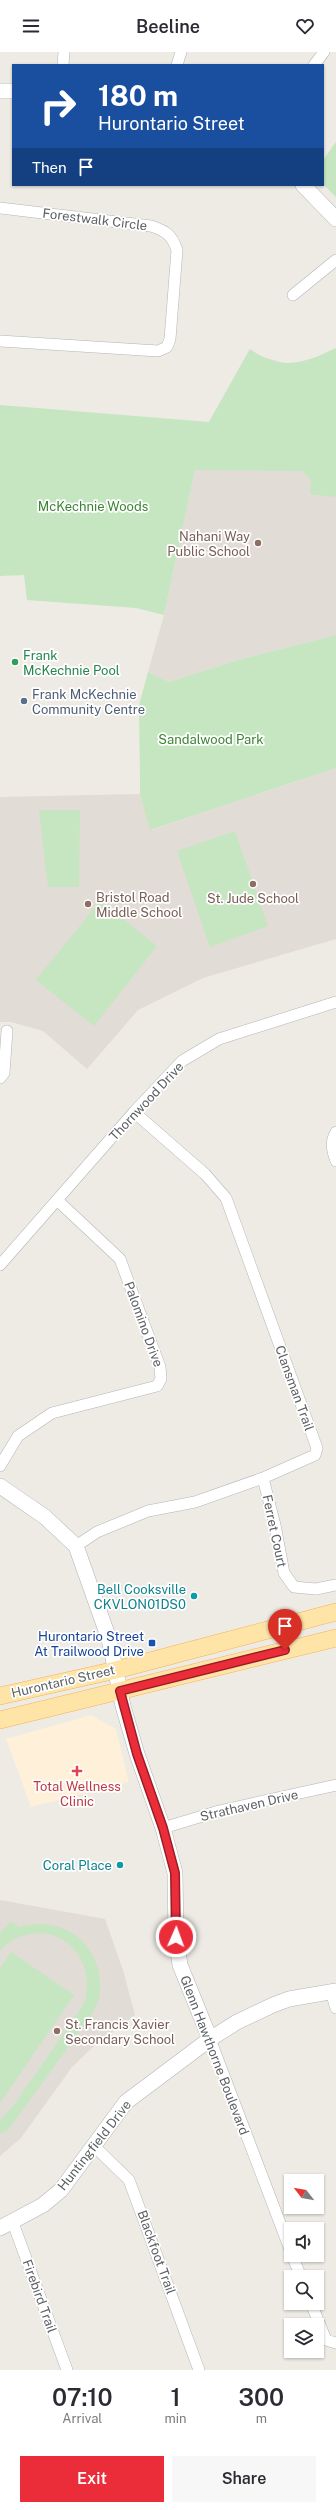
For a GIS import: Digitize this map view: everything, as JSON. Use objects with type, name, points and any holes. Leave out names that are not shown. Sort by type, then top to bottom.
[{"type":"main road","name":"Hurontario Street","points":[[0,1696],[116,1670],[336,1612]]},
{"type":"main road","name":"Hurontario Street","points":[[0,1720],[336,1638]]},
{"type":"street","points":[[63,64],[64,52]]},
{"type":"street","points":[[177,64],[181,52]]},
{"type":"street","points":[[315,64],[324,52]]},
{"type":"street","points":[[0,91],[12,91]]},
{"type":"street","points":[[304,186],[336,219]]},
{"type":"street","name":"Forestwalk Circle","points":[[0,208],[151,226],[164,230],[173,238],[177,250],[170,339],[167,347],[158,351],[0,341]]},
{"type":"street","points":[[293,295],[336,260]]},
{"type":"street","name":"Thornwood Drive","points":[[0,1265],[134,1112],[182,1061],[219,1039],[336,1002]]},
{"type":"street","points":[[0,1078],[4,1073],[6,1031]]},
{"type":"street","name":"Clansman Trail","points":[[76,1546],[97,1532],[148,1510],[195,1502],[263,1478],[315,1455],[318,1448],[226,1198],[205,1174],[134,1112]]},
{"type":"street","points":[[336,1132],[332,1137],[332,1150],[336,1161]]},
{"type":"street","name":"Palomino Drive","points":[[0,1466],[18,1436],[52,1413],[157,1386],[161,1379],[160,1367],[120,1259],[57,1200]]},
{"type":"street","name":"Ferret Court","points":[[263,1478],[275,1525],[284,1573],[289,1581],[294,1587],[309,1589],[336,1585]]},
{"type":"street","points":[[0,1486],[45,1517],[76,1546]]},
{"type":"street","name":"Glenn Hawthorne Boulevard","points":[[76,1546],[103,1620],[141,1769],[163,1828],[175,1873],[176,1937],[180,1965],[210,2039],[284,2234]]},
{"type":"street","name":"Strathaven Drive","points":[[163,1828],[219,1811],[336,1784]]},
{"type":"street","points":[[334,1991],[336,2008]]},
{"type":"street","name":"Huntingfield Drive","points":[[7,2225],[43,2205],[60,2190],[126,2102],[210,2039],[266,2007],[289,1999],[334,1991]]},
{"type":"street","name":"Blackfoot Trail","points":[[94,2146],[129,2180],[199,2370]]},
{"type":"street","name":"Firebird Trail","points":[[7,2225],[67,2370]]},
{"type":"street","points":[[314,2310],[326,2340],[336,2343]]},
{"type":"shaded area","name":"Nahani Way Public School","points":[[336,348],[336,635],[235,661],[169,682],[148,672],[164,615],[195,470],[209,422],[250,349],[259,356],[291,365],[317,357]]},
{"type":"shaded area","name":"Bristol Road Middle School","points":[[336,768],[336,939],[203,978],[138,1010],[87,1069],[43,1031],[11,1022],[0,1022],[0,797],[140,794],[151,830]]},
{"type":"shaded area","points":[[91,1715],[116,1729],[129,1782],[31,1807],[6,1739]]},
{"type":"shaded area","name":"St. Francis Xavier Secondary School","points":[[0,1900],[105,1919],[123,1970],[135,2015],[94,2046],[72,2067],[21,2138],[0,2156]]},
{"type":"green space","points":[[336,142],[336,197],[324,185],[324,159]]},
{"type":"green space","name":"McKechnie Woods","points":[[336,348],[336,497],[310,494],[311,479],[302,471],[195,470],[164,615],[136,608],[27,600],[24,575],[0,576],[0,405],[209,422],[250,349],[272,361],[293,363],[314,358]]},
{"type":"green space","name":"Sandalwood Park","points":[[336,635],[336,768],[150,830],[140,794],[139,705],[148,672],[169,682],[235,661]]},
{"type":"green space","points":[[39,810],[80,810],[79,887],[48,887]]},
{"type":"green space","points":[[235,831],[268,926],[210,947],[177,851]]},
{"type":"green space","points":[[100,901],[157,946],[94,1026],[36,980]]},
{"type":"green space","points":[[11,1921],[19,1927],[36,1924],[52,1925],[67,1930],[80,1939],[90,1950],[96,1964],[100,1980],[97,2005],[90,2017],[8,2130],[0,2134],[0,2120],[14,2105],[84,2004],[87,1988],[86,1973],[81,1959],[73,1948],[62,1939],[48,1934],[33,1934],[15,1939],[0,1951],[0,1933]]},
{"type":"green space","points":[[11,1952],[74,1995],[0,2103],[0,1968]]},
{"type":"place","name":"Nahani Way Public School","points":[[258,543]]},
{"type":"place","name":"Frank McKechnie Pool","points":[[15,662]]},
{"type":"place","name":"Frank McKechnie Community Centre","points":[[24,701]]},
{"type":"place","name":"St. Jude School","points":[[253,884]]},
{"type":"place","name":"Bristol Road Middle School","points":[[88,904]]},
{"type":"place","name":"Bell Cooksville CKVLON01DS0","points":[[194,1596]]},
{"type":"place","name":"Hurontario Street At Trailwood Drive","points":[[152,1643]]},
{"type":"place","name":"Total Wellness Clinic","points":[[77,1771]]},
{"type":"place","name":"Coral Place","points":[[120,1865]]},
{"type":"place","name":"St. Francis Xavier Secondary School","points":[[57,2031]]},
{"type":"route","points":[[176,1937],[177,1899],[175,1873],[163,1828],[141,1769],[120,1691],[285,1650]]}]
